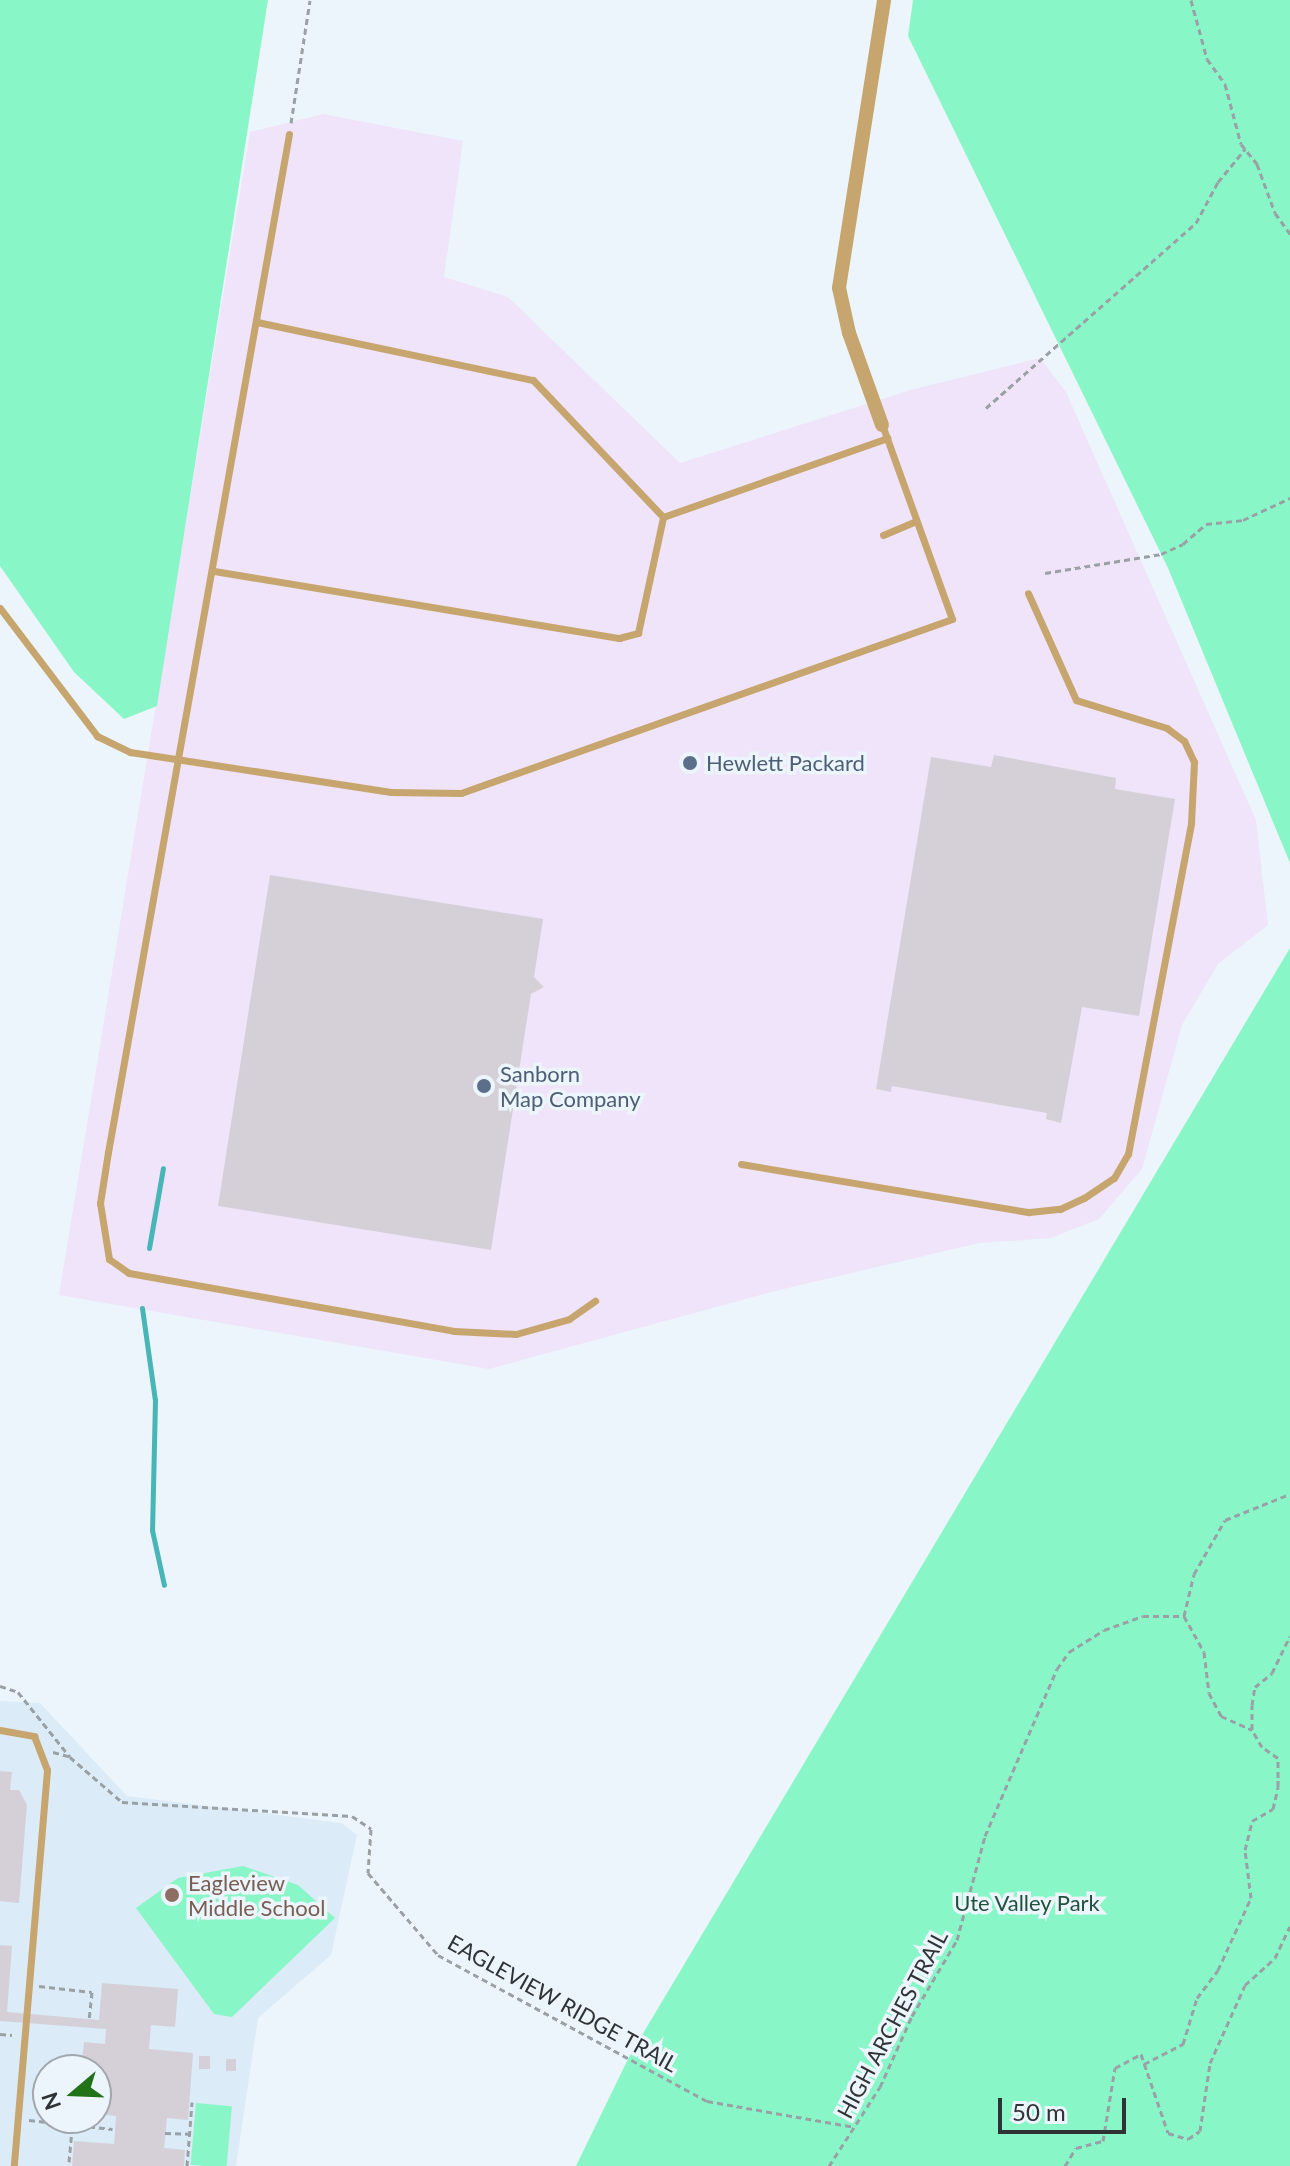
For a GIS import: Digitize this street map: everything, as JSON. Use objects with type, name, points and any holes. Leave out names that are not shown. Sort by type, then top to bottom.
[{"type":"street","points":[[884,0],[839,288],[884,431]]},
{"type":"lane","points":[[289,134],[181,762],[100,1203],[109,1259],[129,1273],[454,1331],[516,1334],[569,1319],[595,1301]]},
{"type":"lane","points":[[257,322],[533,380],[663,517]]},
{"type":"lane","points":[[0,608],[97,736],[130,752],[391,792],[432,795],[489,786],[952,619],[884,431],[663,517]]},
{"type":"lane","points":[[214,571],[619,638],[638,633],[663,517]]},
{"type":"lane","points":[[883,535],[916,521]]},
{"type":"lane","points":[[741,1164],[1029,1212],[1060,1209],[1084,1198],[1114,1178],[1128,1154],[1191,823],[1194,762],[1184,741],[1167,728],[1076,700],[1028,593]]},
{"type":"lane","points":[[0,1730],[34,1736],[45,1754],[14,2166]]},
{"type":"path","points":[[289,134],[310,0]]},
{"type":"path","points":[[1191,0],[1207,59],[1225,84],[1245,149],[1290,234]]},
{"type":"path","points":[[986,408],[1196,223],[1218,182],[1245,149]]},
{"type":"path","points":[[1045,573],[1161,554],[1183,544],[1206,524],[1243,520],[1290,498]]},
{"type":"path","points":[[1252,1730],[1221,1716],[1209,1693],[1204,1652],[1184,1616],[1194,1574],[1225,1520],[1290,1494]]},
{"type":"path","name":"HIGH ARCHES TRAIL","points":[[829,2166],[855,2127],[957,1940],[985,1836],[1057,1669],[1069,1652],[1104,1630],[1143,1616],[1184,1616]]},
{"type":"path","points":[[1144,2064],[1183,2044],[1197,1998],[1218,1970],[1251,1898],[1245,1850],[1252,1821],[1273,1809],[1278,1787],[1278,1758],[1262,1747],[1252,1730],[1255,1687],[1272,1673],[1290,1636]]},
{"type":"path","points":[[0,1686],[18,1692],[70,1757]]},
{"type":"path","points":[[45,1754],[56,1751],[70,1757]]},
{"type":"path","name":"EAGLEVIEW RIDGE TRAIL","points":[[70,1757],[122,1802],[352,1816],[371,1829],[368,1873],[438,1955],[707,2101],[855,2127]]},
{"type":"path","points":[[1065,2166],[1076,2148],[1103,2141],[1115,2068],[1141,2054],[1168,2133],[1188,2139],[1200,2131],[1210,2063],[1245,1985],[1275,1958],[1290,1926]]},
{"type":"path","points":[[29,1985],[92,1992],[89,2019]]},
{"type":"path","points":[[0,2040],[2,2034]]},
{"type":"path","points":[[187,2166],[192,2102]]},
{"type":"path","points":[[18,2119],[32,2120]]},
{"type":"path","points":[[165,2133],[189,2134]]},
{"type":"path","points":[[69,2162],[72,2134]]},
{"type":"shaded area","name":"Hewlett Packard","points":[[323,114],[463,141],[444,277],[508,297],[680,463],[914,389],[1040,358],[1066,392],[1256,820],[1268,925],[1218,964],[1182,1025],[1142,1169],[1099,1219],[1051,1238],[979,1243],[771,1292],[489,1369],[59,1295],[250,132]]},
{"type":"shaded area","name":"Eagleview Middle School","points":[[0,1701],[40,1703],[127,1796],[341,1823],[357,1835],[331,1955],[258,2018],[236,2166],[0,2166]]},
{"type":"green space","points":[[0,0],[268,0],[157,706],[124,719],[74,672],[0,566]]},
{"type":"green space","points":[[913,0],[1290,0],[1290,863],[1168,568],[908,36]]},
{"type":"green space","name":"Ute Valley Park","points":[[1290,948],[1290,2166],[576,2166],[629,2057]]},
{"type":"green space","points":[[243,1866],[298,1885],[335,1918],[232,2017],[214,2014],[136,1908],[178,1878]]},
{"type":"green space","points":[[196,2103],[232,2106],[227,2166],[191,2165]]},
{"type":"building","points":[[994,755],[1116,778],[1115,789],[1175,799],[1139,1016],[1082,1007],[1061,1123],[1046,1119],[1047,1113],[892,1086],[891,1092],[876,1089],[931,757],[991,767]]},
{"type":"building","points":[[270,875],[543,919],[534,977],[544,987],[531,994],[491,1250],[218,1206]]},
{"type":"building","points":[[0,1771],[12,1772],[10,1790],[19,1790],[27,1805],[19,1903],[0,1901]]},
{"type":"building","points":[[0,1945],[12,1946],[7,2012],[99,2020],[102,1983],[178,1989],[175,2027],[151,2025],[149,2049],[193,2053],[188,2120],[167,2118],[164,2148],[185,2150],[184,2166],[72,2166],[74,2141],[114,2144],[116,2116],[112,2116],[112,2054],[83,2054],[84,2042],[105,2044],[106,2029],[0,2021]]},
{"type":"building","points":[[199,2056],[210,2056],[210,2069],[199,2069]]},
{"type":"building","points":[[226,2059],[236,2059],[236,2071],[226,2071]]},
{"type":"waterway","points":[[149,1248],[163,1168]]},
{"type":"waterway","points":[[142,1308],[155,1400],[152,1530],[164,1585]]},
{"type":"place","name":"Hewlett Packard","points":[[690,763]]},
{"type":"place","name":"Sanborn Map Company","points":[[484,1086]]},
{"type":"place","name":"Eagleview Middle School","points":[[172,1895]]}]
